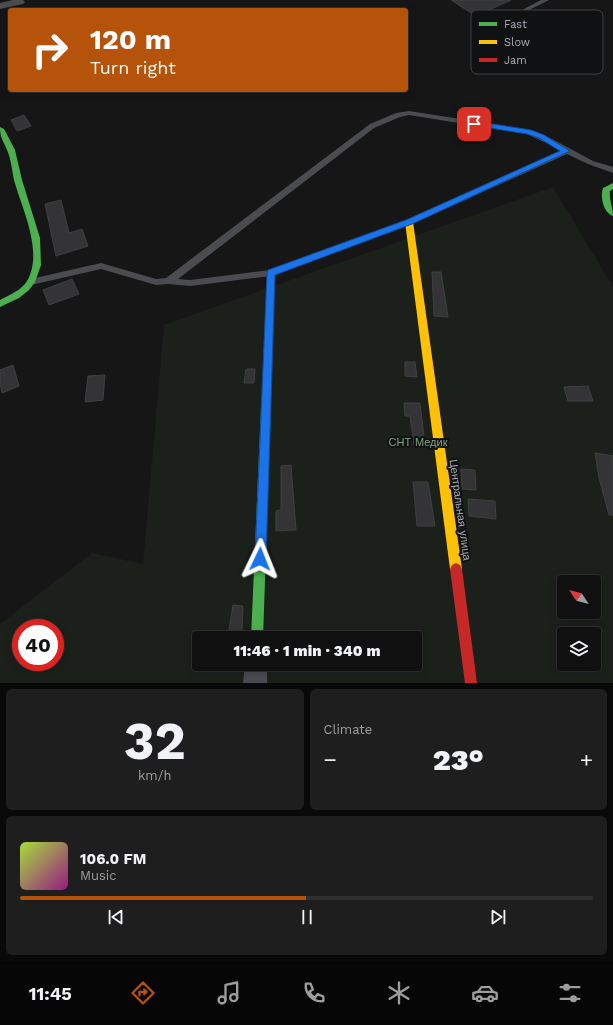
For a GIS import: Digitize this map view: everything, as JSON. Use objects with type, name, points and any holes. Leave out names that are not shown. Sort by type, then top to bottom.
[{"type":"street","points":[[0,6],[19,2]]},
{"type":"street","points":[[0,129],[11,150],[18,180],[36,238],[37,265],[31,282],[16,296],[0,304]]},
{"type":"street","points":[[610,188],[604,196],[605,204],[613,214]]},
{"type":"street","name":"Центральная улица","points":[[409,222],[471,683]]},
{"type":"street","points":[[257,631],[271,273]]},
{"type":"street","points":[[255,683],[256,671]]},
{"type":"lane","points":[[524,10],[546,0]]},
{"type":"lane","points":[[168,281],[372,126],[398,115],[409,113],[528,132],[542,136],[584,161],[613,170]]},
{"type":"lane","points":[[31,282],[102,266],[156,282],[168,281],[190,283],[271,273],[409,222],[566,151]]},
{"type":"green space","name":"СНТ Медик","points":[[553,187],[613,287],[613,683],[0,683],[0,624],[92,553],[143,564],[164,325]]},
{"type":"building","points":[[451,0],[511,0],[489,10],[471,10],[471,13]]},
{"type":"building","points":[[24,115],[31,126],[17,131],[11,120]]},
{"type":"building","points":[[61,200],[69,233],[82,229],[88,246],[56,256],[45,204]]},
{"type":"building","points":[[432,272],[441,272],[448,317],[434,316]]},
{"type":"building","points":[[72,279],[79,294],[49,305],[43,290]]},
{"type":"building","points":[[405,362],[415,362],[417,377],[405,376]]},
{"type":"building","points":[[13,365],[19,386],[2,393],[0,370]]},
{"type":"building","points":[[246,369],[255,369],[254,383],[244,383]]},
{"type":"building","points":[[105,375],[103,400],[85,402],[88,376]]},
{"type":"building","points":[[588,386],[593,401],[568,401],[564,387]]},
{"type":"building","points":[[404,403],[420,403],[425,445],[414,445],[410,416],[405,416]]},
{"type":"building","points":[[595,453],[613,456],[613,515],[609,515],[599,478]]},
{"type":"building","points":[[291,465],[296,530],[276,531],[276,511],[281,510],[281,466]]},
{"type":"building","points":[[461,469],[475,470],[476,490],[462,489]]},
{"type":"building","points":[[413,482],[428,482],[435,526],[417,526]]},
{"type":"building","points":[[468,499],[495,501],[496,519],[469,516]]},
{"type":"building","points":[[233,605],[243,606],[242,631],[229,630]]},
{"type":"traffic: fast","points":[[0,129],[11,150],[18,180],[36,238],[37,265],[31,282],[26,288],[16,296],[0,304]]},
{"type":"traffic: fast","points":[[613,186],[606,190],[605,197],[613,213]]},
{"type":"traffic: fast","points":[[257,631],[266,408]]},
{"type":"traffic: slow","points":[[409,222],[456,569]]},
{"type":"traffic: jam","points":[[266,408],[271,273]]},
{"type":"traffic: jam","points":[[456,569],[471,683]]},
{"type":"route","points":[[260,559],[271,273],[409,222],[566,151],[542,136],[528,132],[474,124]]}]
